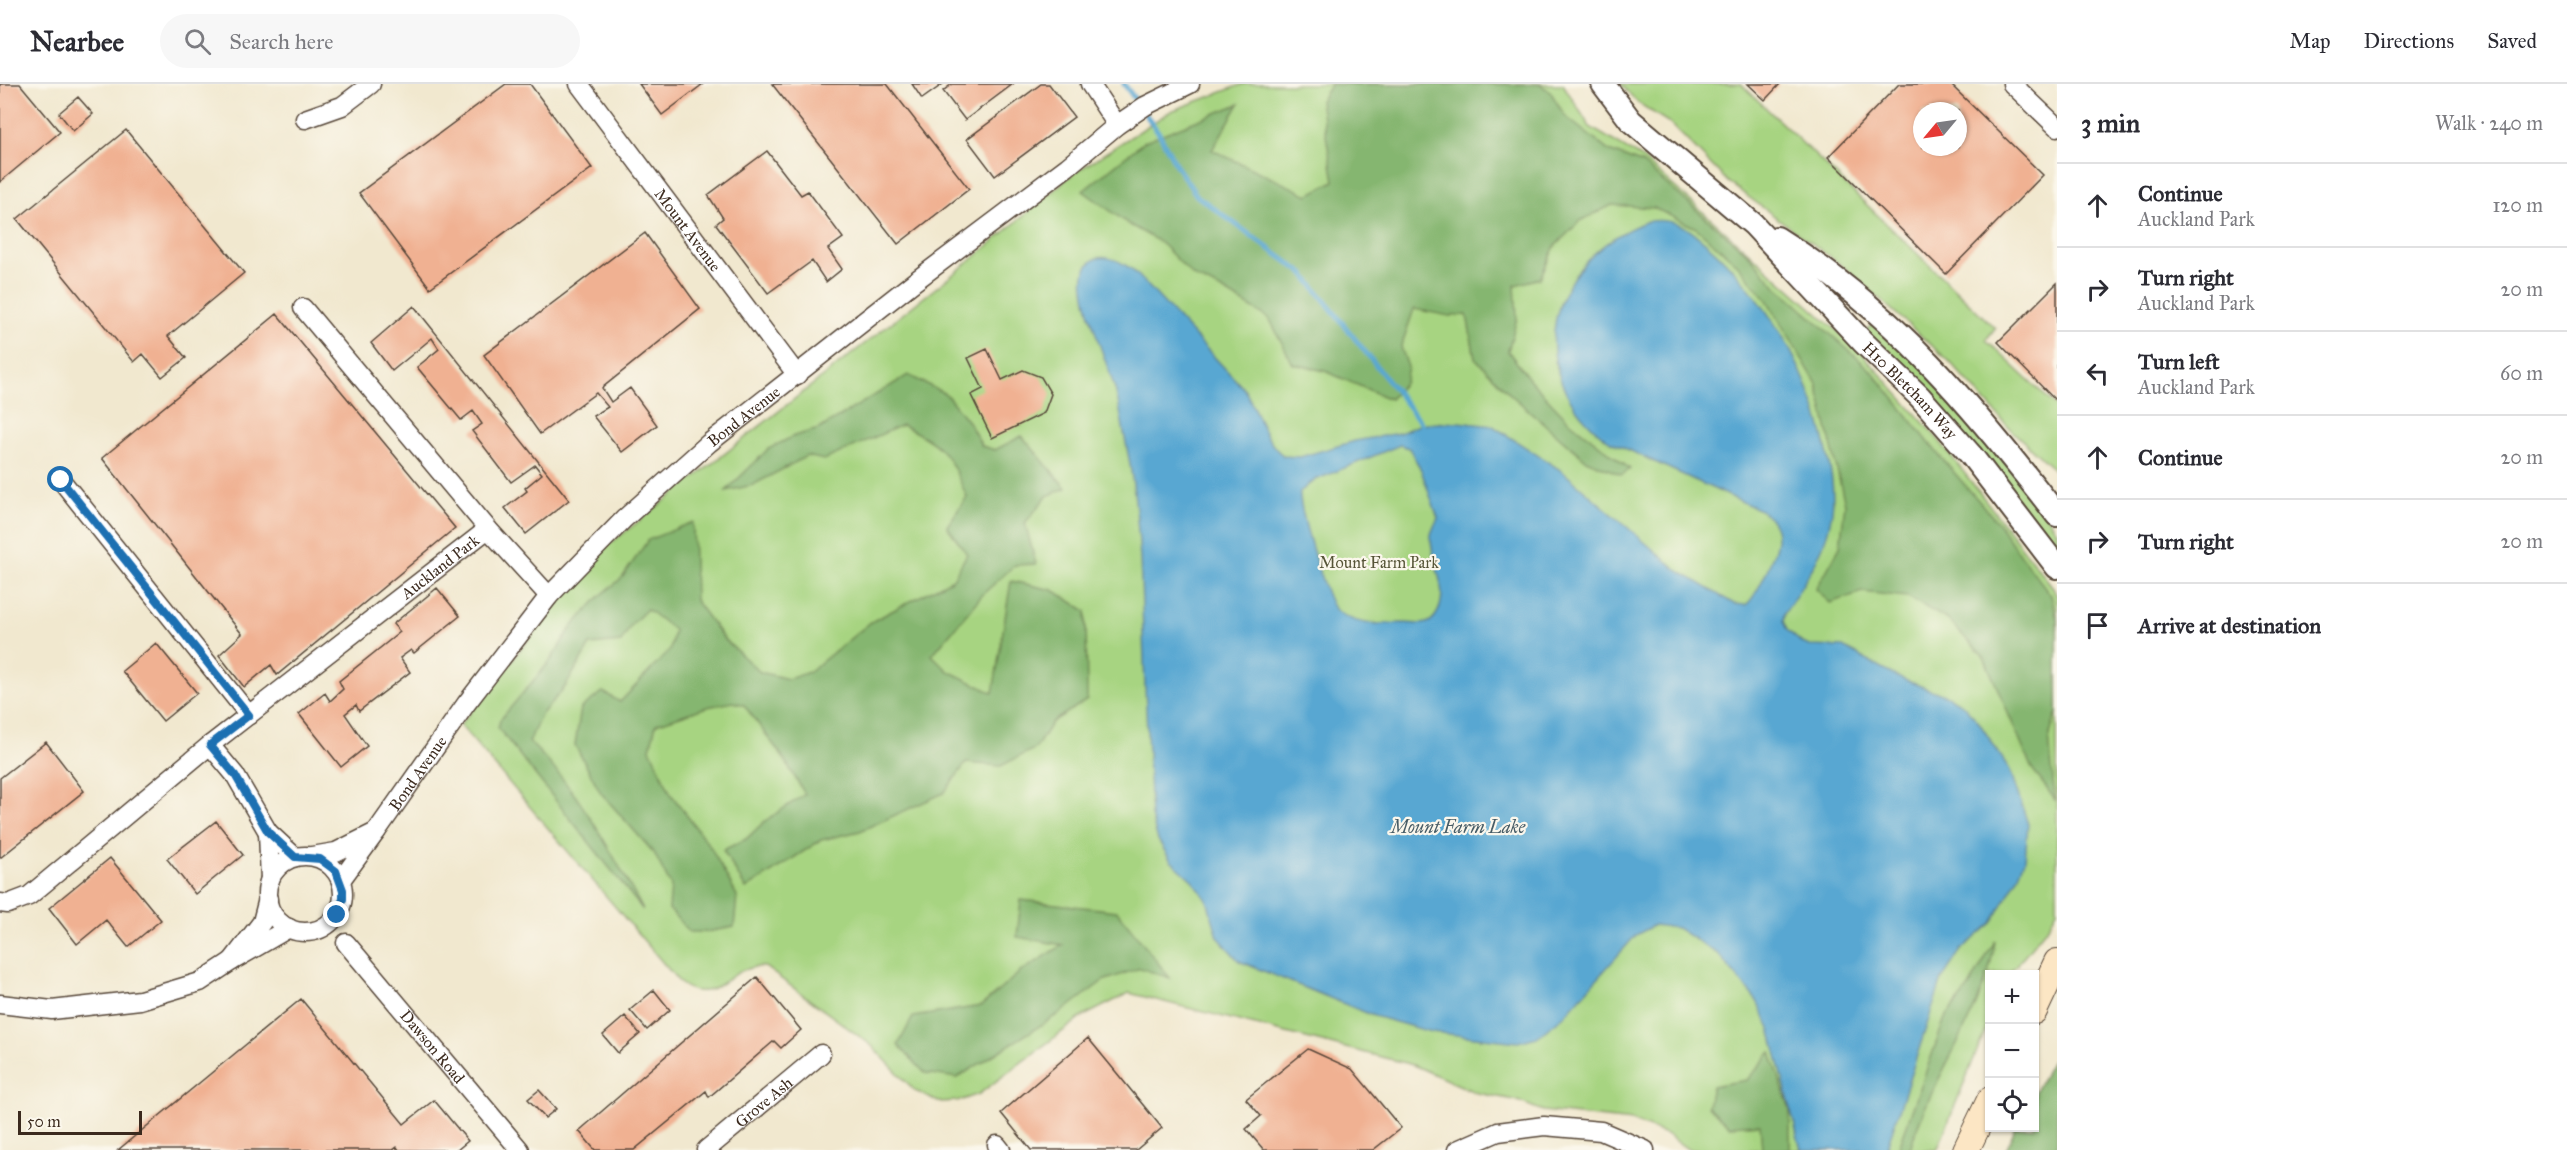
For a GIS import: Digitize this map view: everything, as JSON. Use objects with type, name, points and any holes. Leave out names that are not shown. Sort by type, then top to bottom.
[{"type":"main road","points":[[2039,1000],[2057,962]]},
{"type":"main road","points":[[2039,1016],[2057,1001]]},
{"type":"main road","points":[[1966,1150],[1985,1109]]},
{"type":"street","points":[[304,119],[342,106],[371,84]]},
{"type":"street","name":"Mount Avenue","points":[[579,84],[797,375]]},
{"type":"street","points":[[1090,84],[1117,125]]},
{"type":"street","name":"Bond Avenue","points":[[341,880],[466,704],[549,596],[624,519],[709,443],[1117,125],[1141,109],[1190,84]]},
{"type":"street","points":[[2012,84],[2057,126]]},
{"type":"street","name":"H10 Bletcham Way","points":[[1605,85],[1631,121],[1753,224],[1863,342],[1920,396],[1971,455],[2057,567]]},
{"type":"street","name":"H10 Bletcham Way","points":[[1753,224],[1822,266],[1948,380],[2057,515]]},
{"type":"street","name":"Auckland Park","points":[[0,903],[8,904],[29,896],[210,745],[488,529],[303,308]]},
{"type":"street","points":[[61,480],[249,715]]},
{"type":"street","points":[[488,529],[549,596]]},
{"type":"street","points":[[210,745],[235,775],[268,832],[303,857],[329,864],[341,880],[343,890],[341,908],[346,943]]},
{"type":"street","points":[[232,961],[262,922],[270,880],[268,832]]},
{"type":"street","name":"Bond Avenue","points":[[303,857],[336,852],[376,832]]},
{"type":"street","points":[[270,880],[284,862],[303,857]]},
{"type":"street","points":[[268,899],[275,916],[289,928],[308,932],[321,929],[333,920],[341,908]]},
{"type":"street","points":[[0,1004],[52,1010],[140,1000],[200,982],[289,928]]},
{"type":"street","name":"Dawson Road","points":[[321,929],[346,943],[520,1150]]},
{"type":"street","name":"Grove Ash","points":[[706,1150],[821,1054]]},
{"type":"street","points":[[1457,1150],[1498,1132],[1544,1126],[1601,1131],[1644,1150]]},
{"type":"green space","name":"Mount Farm Park","points":[[1243,84],[1563,84],[1590,127],[1642,158],[1860,351],[1938,439],[2052,586],[2057,597],[2057,910],[2050,924],[2012,970],[1985,970],[1985,1031],[1937,1150],[1689,1150],[1666,1134],[1632,1121],[1543,1111],[1515,1100],[1477,1093],[1413,1065],[1129,993],[1082,1017],[979,1094],[959,1101],[938,1102],[915,1091],[871,1045],[765,967],[752,967],[704,991],[693,990],[681,984],[460,725],[597,554],[970,261],[1074,173],[1171,111]]},
{"type":"green space","points":[[1331,84],[1539,84],[1550,91],[1565,116],[1609,151],[1643,164],[1749,255],[1774,284],[1873,372],[1938,454],[1998,523],[2051,595],[2057,619],[2057,712],[2049,737],[2055,800],[2031,767],[1984,657],[1948,620],[1908,597],[1862,592],[1830,603],[1816,589],[1840,547],[1845,504],[1817,384],[1767,300],[1734,261],[1696,228],[1654,208],[1612,205],[1580,221],[1555,246],[1540,278],[1515,285],[1517,318],[1508,351],[1530,380],[1568,420],[1630,469],[1622,475],[1586,460],[1511,395],[1475,358],[1467,315],[1450,316],[1414,309],[1401,347],[1408,367],[1405,382],[1390,399],[1325,371],[1293,364],[1269,318],[1193,276],[1160,242],[1130,225],[1083,191],[1145,141],[1239,104],[1212,150],[1308,195],[1334,181],[1320,101]]},
{"type":"green space","points":[[1620,84],[1741,84],[1995,328],[1986,340],[2057,407],[2057,472],[2011,430],[1949,361],[1844,267],[1728,182],[1671,124],[1638,103]]},
{"type":"green space","points":[[1875,321],[1950,394],[2032,495],[2057,531],[2057,554],[1866,331]]},
{"type":"green space","points":[[908,375],[946,394],[969,423],[982,446],[995,450],[1022,436],[1066,488],[1047,496],[1025,523],[1036,564],[1015,565],[984,593],[932,655],[948,671],[993,693],[1011,581],[1053,590],[1086,611],[1087,700],[1052,722],[1036,748],[1001,766],[966,763],[944,793],[860,831],[821,840],[746,889],[723,850],[746,839],[765,821],[805,794],[782,756],[744,705],[733,702],[707,707],[656,724],[650,749],[671,794],[711,848],[737,896],[734,927],[706,932],[689,932],[669,909],[671,886],[654,853],[601,793],[575,745],[581,708],[603,692],[620,702],[670,650],[674,630],[647,609],[631,625],[621,642],[590,645],[565,687],[541,715],[529,742],[547,760],[578,800],[606,843],[643,910],[498,728],[500,720],[550,661],[571,628],[600,596],[622,578],[648,540],[693,522],[695,600],[724,639],[760,672],[788,679],[809,672],[871,622],[953,579],[967,554],[947,526],[967,497],[955,470],[944,453],[928,440],[902,425],[824,460],[807,456],[753,485],[726,491],[768,449],[794,436],[819,429]]},
{"type":"green space","points":[[1021,900],[1117,911],[1170,978],[1140,968],[1103,981],[1062,1012],[957,1078],[925,1073],[898,1045],[913,1017],[981,1006],[1020,972],[1063,945],[1017,937]]},
{"type":"green space","points":[[1995,941],[1990,967],[1989,970],[1985,970],[1985,981],[1981,993],[1930,1097],[1910,1150],[1898,1150],[1945,1018],[1969,987]]},
{"type":"green space","points":[[1771,1052],[1790,1110],[1790,1150],[1762,1150],[1760,1124],[1729,1126],[1708,1106],[1712,1086],[1747,1080]]},
{"type":"green space","points":[[2057,1052],[2057,1150],[2006,1150],[2013,1132],[2039,1132],[2039,1084]]},
{"type":"water","name":"Mount Farm Lake","points":[[1648,221],[1674,223],[1688,229],[1719,255],[1756,296],[1798,365],[1818,416],[1825,443],[1832,477],[1833,503],[1829,526],[1820,552],[1784,614],[1783,621],[1787,630],[1802,643],[1810,646],[1843,647],[1897,677],[1961,703],[1978,721],[2010,770],[2028,824],[2025,860],[2018,877],[1992,923],[1961,950],[1942,979],[1886,1150],[1801,1150],[1770,1028],[1757,1001],[1718,954],[1677,928],[1654,925],[1636,935],[1563,1017],[1537,1037],[1518,1042],[1431,1032],[1374,1016],[1239,961],[1218,937],[1207,900],[1193,881],[1171,861],[1158,840],[1151,816],[1137,514],[1117,395],[1086,299],[1084,275],[1088,266],[1094,260],[1109,258],[1125,265],[1138,275],[1244,389],[1271,443],[1284,456],[1300,457],[1355,441],[1399,433],[1422,424],[1458,422],[1493,426],[1562,471],[1677,570],[1734,604],[1746,605],[1761,583],[1774,552],[1777,532],[1769,518],[1760,510],[1609,441],[1580,414],[1562,383],[1554,352],[1556,320],[1567,289],[1586,262],[1613,239]],"holes":[[[1400,445],[1409,448],[1421,470],[1438,518],[1431,535],[1431,545],[1441,586],[1440,606],[1433,619],[1422,624],[1359,622],[1343,615],[1335,609],[1331,602],[1319,572],[1308,533],[1300,492],[1313,481]]]},
{"type":"building","points":[[0,84],[20,84],[60,132],[0,182]]},
{"type":"building","points":[[506,84],[530,84],[592,168],[430,288],[359,193]]},
{"type":"building","points":[[639,84],[703,84],[662,115]]},
{"type":"building","points":[[772,84],[887,84],[969,189],[898,244]]},
{"type":"building","points":[[912,84],[943,84],[922,99]]},
{"type":"building","points":[[952,84],[1013,84],[965,120],[943,91]]},
{"type":"building","points":[[1041,84],[1049,84],[1074,117],[995,176],[967,139]]},
{"type":"building","points":[[1748,84],[1780,84],[1765,100]]},
{"type":"building","points":[[1899,84],[1950,84],[2043,175],[1946,274],[1828,157]]},
{"type":"building","points":[[78,97],[93,114],[73,131],[59,113]]},
{"type":"building","points":[[126,130],[244,273],[168,336],[186,358],[162,377],[143,354],[134,362],[17,219]]},
{"type":"building","points":[[767,151],[801,195],[808,191],[843,238],[828,249],[842,269],[826,282],[812,261],[768,293],[716,224],[723,218],[708,195]]},
{"type":"building","points":[[645,233],[700,309],[602,388],[611,402],[630,388],[657,425],[622,452],[593,416],[608,407],[596,393],[540,434],[484,355]]},
{"type":"building","points":[[2057,283],[2057,402],[1998,342]]},
{"type":"building","points":[[414,306],[569,500],[526,534],[505,508],[527,491],[525,488],[542,474],[535,465],[511,482],[472,431],[482,424],[473,411],[461,420],[417,367],[439,349],[432,338],[392,371],[371,343]]},
{"type":"building","points":[[277,314],[455,528],[277,675],[271,665],[244,687],[219,655],[242,634],[102,458]]},
{"type":"building","points":[[987,349],[1002,380],[1023,370],[1041,377],[1051,394],[1044,413],[992,438],[971,395],[983,389],[968,358]]},
{"type":"building","points":[[437,588],[460,616],[414,653],[411,650],[400,658],[410,672],[359,711],[356,705],[345,714],[367,746],[341,767],[299,714],[325,693],[330,701],[343,689],[339,681],[400,632],[393,624]]},
{"type":"building","points":[[156,643],[197,693],[163,721],[122,671]]},
{"type":"building","points":[[46,742],[84,791],[0,858],[0,778]]},
{"type":"building","points":[[216,821],[243,855],[195,894],[167,859]]},
{"type":"building","points":[[110,858],[161,920],[128,947],[106,920],[77,944],[49,908]]},
{"type":"building","points":[[757,977],[801,1030],[781,1048],[774,1041],[709,1097],[706,1091],[634,1150],[595,1150],[579,1131]]},
{"type":"building","points":[[654,990],[670,1010],[647,1030],[630,1010]]},
{"type":"building","points":[[301,999],[404,1124],[434,1100],[468,1141],[457,1150],[399,1150],[397,1147],[393,1150],[118,1150]]},
{"type":"building","points":[[625,1016],[640,1034],[618,1053],[603,1035]]},
{"type":"building","points":[[1088,1038],[1162,1128],[1136,1150],[1031,1150],[1001,1113]]},
{"type":"building","points":[[1308,1049],[1352,1069],[1401,1128],[1373,1150],[1264,1150],[1246,1129],[1261,1116],[1246,1099]]},
{"type":"building","points":[[539,1090],[556,1109],[545,1118],[528,1099]]},
{"type":"waterway","points":[[1124,84],[1159,133],[1177,167],[1197,196],[1304,274],[1422,424]]},
{"type":"route","points":[[61,480],[249,715],[210,745],[235,775],[268,832],[295,857],[310,856],[320,859],[336,871],[343,890],[341,908],[337,915]]}]
